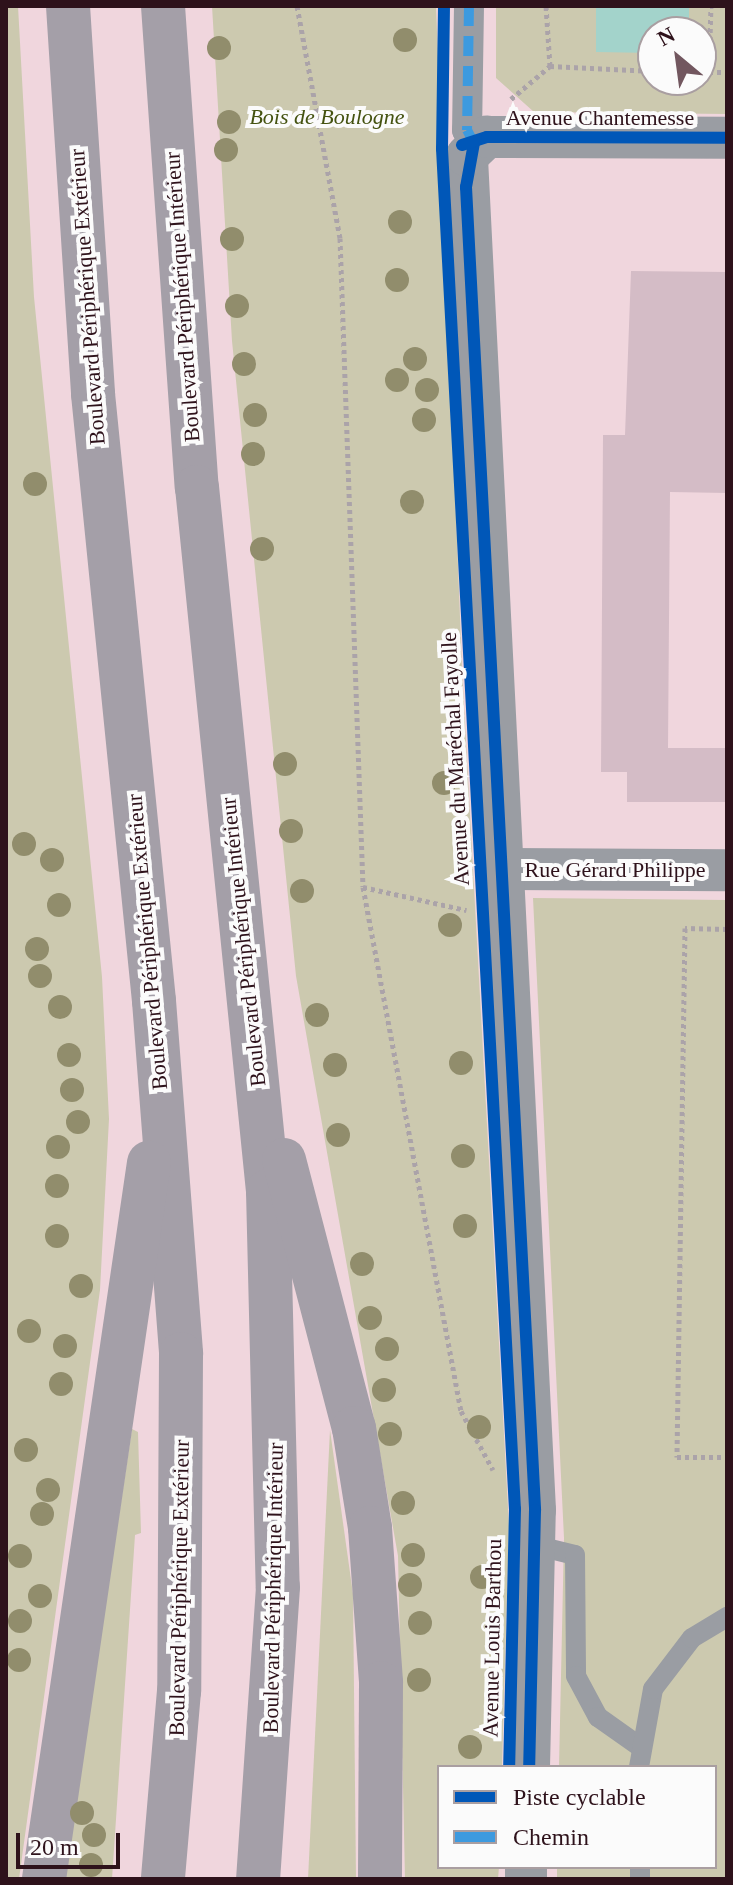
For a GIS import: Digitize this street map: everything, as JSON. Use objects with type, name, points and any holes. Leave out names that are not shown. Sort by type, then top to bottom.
[{"type":"highway","name":"Boulevard Périphérique Extérieur","points":[[68,6],[93,394],[154,1001],[181,1354],[184,1514],[163,1879]]},
{"type":"highway","name":"Boulevard Périphérique Intérieur","points":[[163,6],[181,312],[268,1191],[278,1464],[258,1879]]},
{"type":"highway","points":[[248,986],[273,1119],[354,1428],[370,1528],[381,1683],[380,1879]]},
{"type":"highway","points":[[44,1879],[146,1187],[154,1001]]},
{"type":"street","name":"Avenue du Maréchal Fayolle","points":[[469,6],[467,130],[474,143],[466,187],[493,884],[535,1527]]},
{"type":"street","name":"Avenue Chantemesse","points":[[474,143],[497,137],[727,138]]},
{"type":"street","name":"Rue Gérard Philippe","points":[[493,884],[727,870]]},
{"type":"street","name":"Avenue Louis Barthou","points":[[529,1765],[535,1527]]},
{"type":"lane","points":[[535,1527],[575,1555],[576,1676],[598,1717],[639,1746]]},
{"type":"lane","points":[[639,1765],[639,1746],[653,1689],[670,1662],[727,1617]]},
{"type":"path","points":[[297,6],[340,238],[363,887],[461,1411],[501,1485]]},
{"type":"path","points":[[546,6],[550,66]]},
{"type":"path","points":[[501,109],[550,66],[637,70]]},
{"type":"path","points":[[363,887],[483,913]]},
{"type":"path","points":[[727,929],[685,928],[677,1457],[727,1457]]},
{"type":"green space","points":[[6,6],[18,6],[34,297],[102,977],[109,1119],[100,1290],[19,1879],[6,1879]]},
{"type":"green space","name":"Bois de Boulogne","points":[[212,6],[436,6],[462,668],[509,1526],[502,1765],[437,1765],[437,1869],[499,1869],[498,1879],[405,1879],[398,1556],[296,976],[232,341]]},
{"type":"green space","points":[[496,6],[727,6],[727,114],[534,112],[496,78]]},
{"type":"green space","points":[[533,898],[727,900],[727,1879],[557,1879],[557,1869],[717,1869],[717,1765],[559,1765],[564,1538]]},
{"type":"green space","points":[[132,1429],[138,1432],[141,1533],[135,1535],[112,1879],[64,1879]]},
{"type":"green space","points":[[330,1430],[353,1594],[356,1879],[308,1879]]},
{"type":"shaded area","points":[[596,6],[689,6],[689,16],[637,16],[637,53],[596,52]]},
{"type":"building","points":[[631,271],[727,272],[727,493],[670,492],[668,748],[727,748],[727,802],[627,802],[627,772],[601,772],[603,435],[625,435]]},
{"type":"marked path","points":[[469,6],[467,130],[474,143]]},
{"type":"cycle path","points":[[444,6],[442,149],[515,1509],[509,1765]]},
{"type":"cycle path","points":[[462,145],[487,137],[727,138]]},
{"type":"cycle path","points":[[474,143],[466,187],[535,1510],[529,1765]]}]
